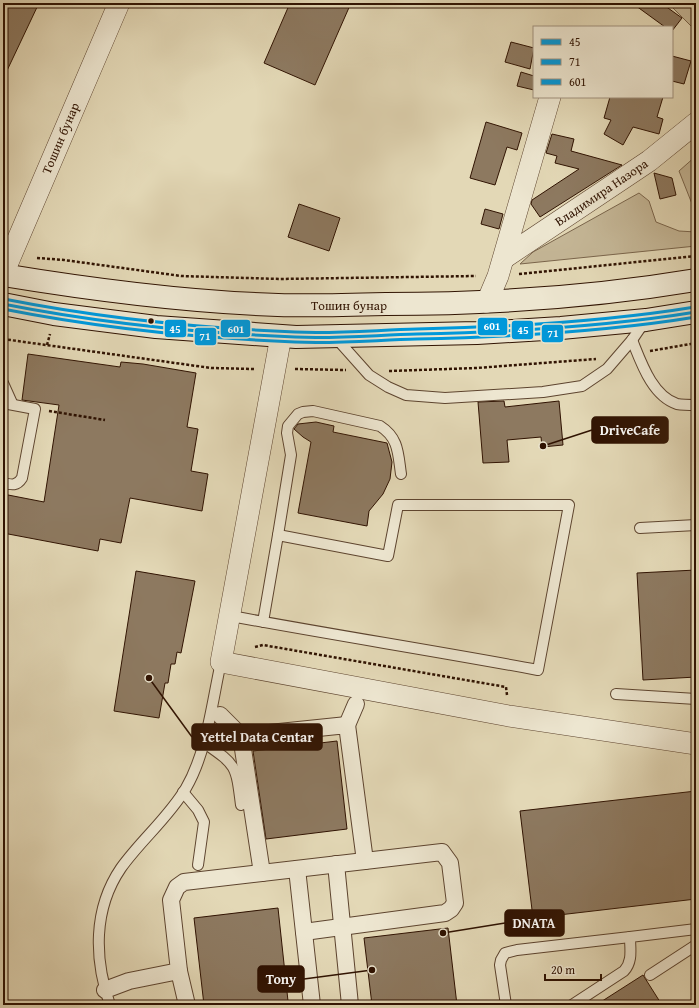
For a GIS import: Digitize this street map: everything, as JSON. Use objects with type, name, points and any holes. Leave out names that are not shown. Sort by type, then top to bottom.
[{"type":"main road","name":"Тошин бунар","points":[[3,274],[66,285],[175,298],[277,305],[487,302],[560,297],[696,280]]},
{"type":"main road","points":[[3,304],[54,314],[148,326],[281,336],[484,333],[646,320],[696,312]]},
{"type":"street","name":"Тошин бунар","points":[[3,274],[119,3]]},
{"type":"street","points":[[487,302],[501,267],[550,98]]},
{"type":"street","name":"Владимира Назора","points":[[501,267],[649,161],[696,123]]},
{"type":"street","points":[[281,336],[247,518],[231,616],[221,662],[509,716],[696,744]]},
{"type":"street","points":[[356,704],[347,725],[365,861]]},
{"type":"street","points":[[220,715],[241,736],[262,873]]},
{"type":"street","points":[[241,736],[347,725]]},
{"type":"street","points":[[187,1005],[179,971],[171,900],[176,887],[184,882],[442,852],[447,856],[450,863],[455,903],[446,913],[304,932]]},
{"type":"street","points":[[336,864],[350,1005]]},
{"type":"street","points":[[297,869],[312,1005]]},
{"type":"street","points":[[108,998],[129,981],[179,971]]},
{"type":"lane","points":[[335,336],[366,371],[388,387],[406,395],[445,398],[543,392],[582,386],[607,369],[632,340],[646,320]]},
{"type":"lane","points":[[632,340],[655,387],[664,397],[678,404],[696,405]]},
{"type":"lane","points":[[3,383],[8,403],[35,409],[22,478],[14,485],[3,483]]},
{"type":"lane","points":[[263,622],[291,455],[287,430],[289,422],[298,414],[313,411],[380,426],[388,431],[397,444],[401,474]]},
{"type":"lane","points":[[231,616],[538,670],[569,505],[398,506],[388,556],[278,535]]},
{"type":"lane","points":[[640,528],[696,525]]},
{"type":"lane","points":[[108,998],[100,965],[98,937],[101,913],[109,889],[114,877],[131,854],[183,792],[195,768],[203,742],[221,662]]},
{"type":"lane","points":[[616,694],[696,699]]},
{"type":"lane","points":[[203,742],[227,758],[234,766],[238,778],[241,805]]},
{"type":"lane","points":[[183,792],[198,810],[204,822],[198,865]]},
{"type":"lane","points":[[506,1005],[500,965],[505,953],[517,950],[696,929]]},
{"type":"lane","points":[[572,1005],[624,971],[629,966],[631,956],[630,937]]},
{"type":"lane","points":[[650,975],[696,945]]},
{"type":"path","points":[[12,251],[37,258],[64,260],[181,276],[280,279],[696,256]]},
{"type":"path","points":[[3,339],[211,368],[275,370],[307,368],[366,371],[478,368],[568,362],[619,356]]},
{"type":"path","points":[[638,353],[696,343]]},
{"type":"path","points":[[35,409],[105,420]]},
{"type":"path","points":[[252,648],[262,645],[506,687],[509,716]]},
{"type":"shaded area","points":[[668,3],[689,3],[696,10],[696,31]]},
{"type":"shaded area","points":[[696,156],[696,214],[679,171]]},
{"type":"shaded area","points":[[639,193],[649,201],[656,222],[679,231],[696,232],[696,246],[520,264],[533,252]]},
{"type":"building","points":[[3,3],[39,3],[3,79]]},
{"type":"building","points":[[290,3],[351,3],[315,85],[264,63]]},
{"type":"building","points":[[632,3],[661,3],[682,18],[673,30],[673,26],[664,26]]},
{"type":"building","points":[[511,42],[533,48],[530,69],[505,62]]},
{"type":"building","points":[[673,56],[691,61],[684,84],[673,81]]},
{"type":"building","points":[[521,72],[533,76],[533,90],[517,86]]},
{"type":"building","points":[[610,98],[663,98],[657,117],[663,119],[659,134],[633,127],[623,145],[604,134],[611,120],[604,118]]},
{"type":"building","points":[[486,122],[522,133],[517,150],[507,147],[495,185],[470,178]]},
{"type":"building","points":[[552,134],[574,139],[571,151],[622,165],[540,217],[531,204],[532,200],[579,169],[555,163],[557,156],[546,153]]},
{"type":"building","points":[[654,173],[672,178],[676,195],[660,199]]},
{"type":"building","points":[[299,204],[340,218],[329,251],[288,237]]},
{"type":"building","points":[[485,209],[503,214],[499,229],[481,224]]},
{"type":"building","points":[[28,354],[120,367],[121,362],[143,364],[196,373],[187,427],[198,429],[191,471],[208,474],[202,511],[130,498],[121,543],[100,539],[98,551],[3,533],[3,494],[44,502],[59,405],[22,400]]},
{"type":"building","points":[[504,401],[505,407],[559,401],[563,445],[542,447],[541,437],[507,440],[509,462],[483,463],[478,402]]},
{"type":"building","points":[[316,422],[334,426],[333,432],[387,443],[392,462],[390,479],[383,494],[369,511],[367,526],[298,513],[311,442],[294,429],[298,424]]},
{"type":"building","points":[[696,570],[696,677],[643,680],[637,573]]},
{"type":"building","points":[[136,571],[195,581],[181,653],[177,652],[175,664],[171,664],[168,683],[165,683],[159,718],[114,711]]},
{"type":"building","points":[[337,741],[347,829],[266,839],[253,751]]},
{"type":"building","points":[[696,791],[696,899],[533,918],[520,811]]},
{"type":"building","points":[[278,908],[288,1001],[249,1005],[204,1005],[194,918]]},
{"type":"building","points":[[448,928],[457,1005],[372,1005],[364,938]]},
{"type":"building","points":[[643,975],[662,1005],[596,1005]]},
{"type":"transit line","name":"601","points":[[4,299],[76,312],[186,325],[310,332],[487,327],[556,323],[695,307]]},
{"type":"transit line","name":"45","points":[[3,304],[75,317],[185,330],[310,337],[487,332],[557,328],[696,312]]},
{"type":"transit line","name":"71","points":[[3,309],[75,322],[185,335],[310,342],[487,337],[557,333],[696,317]]},
{"type":"place","name":"DriveCafe","points":[[543,446]]},
{"type":"place","name":"Yettel Data Centar","points":[[149,678]]},
{"type":"place","name":"DNATA","points":[[443,933]]},
{"type":"place","name":"Tony","points":[[372,970]]}]
